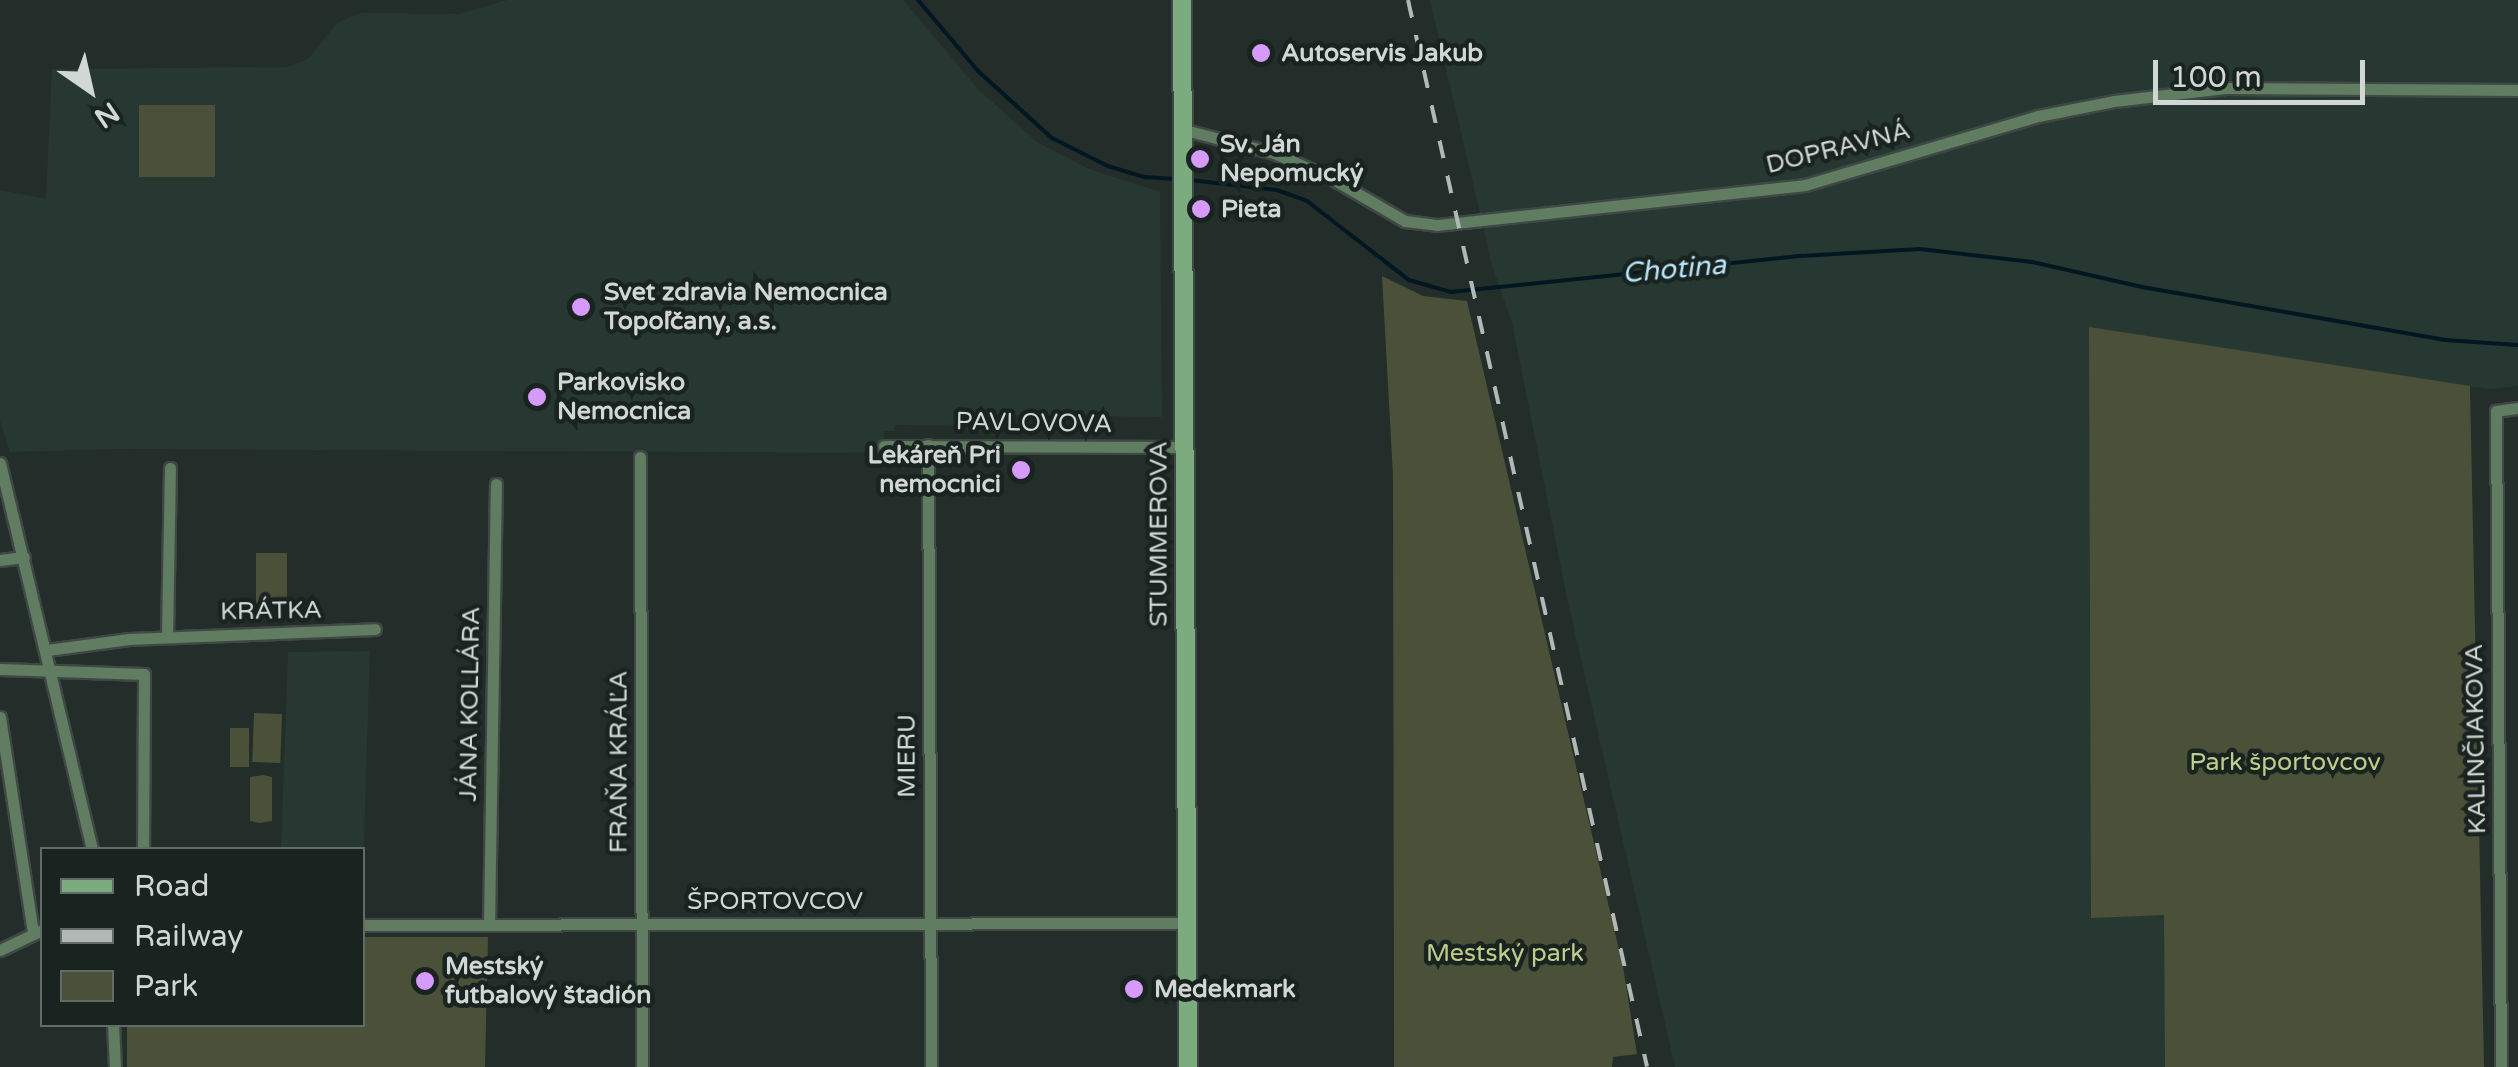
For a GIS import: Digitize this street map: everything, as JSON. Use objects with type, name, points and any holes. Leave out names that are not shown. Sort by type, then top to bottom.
[{"type":"street","name":"STUMMEROVA","points":[[1182,0],[1188,1067]]},
{"type":"street","name":"DOPRAVNÁ","points":[[1184,130],[1274,153],[1331,178],[1405,221],[1437,225],[1805,185],[2038,116],[2114,100],[2225,88],[2518,90]]},
{"type":"street","name":"KALINČIAKOVA","points":[[2501,1067],[2496,411],[2518,408]]},
{"type":"street","name":"MIERU","points":[[928,445],[930,1067]]},
{"type":"street","name":"PAVLOVOVA","points":[[884,446],[1184,447]]},
{"type":"street","name":"FRAŇA KRÁĽA","points":[[640,457],[642,1067]]},
{"type":"street","points":[[0,464],[91,847]]},
{"type":"street","points":[[167,637],[170,468]]},
{"type":"street","name":"JÁNA KOLLÁRA","points":[[489,925],[496,484]]},
{"type":"street","points":[[0,560],[24,556]]},
{"type":"street","name":"KRÁTKA","points":[[47,650],[167,637],[375,629]]},
{"type":"street","points":[[0,669],[144,674],[142,847]]},
{"type":"street","points":[[0,716],[38,932],[0,950]]},
{"type":"street","name":"ŠPORTOVCOV","points":[[365,924],[1187,923]]},
{"type":"street","points":[[113,1027],[115,1067]]},
{"type":"shaded area","name":"Svet zdravia Nemocnica Topoľčany, a.s.","points":[[507,0],[903,0],[978,89],[1037,142],[1089,169],[1160,192],[1162,417],[1013,415],[1012,419],[988,415],[987,431],[967,431],[967,426],[895,425],[894,431],[884,431],[884,453],[123,449],[10,452],[0,421],[0,190],[46,199],[52,69],[288,67],[308,59],[337,23],[360,13],[459,14]]},
{"type":"shaded area","points":[[1430,0],[2518,0],[2518,386],[2490,389],[2133,340],[2092,769],[2091,917],[2164,914],[2165,1067],[1675,1067],[1567,598],[1512,323],[1492,265]]},
{"type":"shaded area","points":[[370,651],[364,847],[281,847],[288,652]]},
{"type":"green space","points":[[139,105],[215,105],[215,177],[139,177]]},
{"type":"green space","name":"Mestský park","points":[[1382,276],[1423,296],[1467,301],[1623,967],[1637,1054],[1613,1057],[1612,1067],[1394,1067],[1393,476]]},
{"type":"green space","name":"Park športovcov","points":[[2089,327],[2470,386],[2484,1067],[2165,1067],[2164,915],[2091,918]]},
{"type":"green space","points":[[256,553],[287,553],[287,608],[256,608]]},
{"type":"green space","points":[[254,713],[282,714],[280,763],[252,762]]},
{"type":"green space","points":[[230,728],[249,728],[249,767],[230,767]]},
{"type":"green space","points":[[250,777],[272,777],[272,821],[260,823],[250,821]]},
{"type":"green space","name":"Mestský futbalový štadión","points":[[365,937],[488,937],[485,1067],[127,1067],[127,1027],[365,1027]]},
{"type":"waterway","name":"Chotina","points":[[918,0],[978,71],[1052,138],[1108,166],[1145,177],[1175,179]]},
{"type":"waterway","name":"Chotina","points":[[1190,180],[1277,190],[1307,201],[1409,280],[1451,292],[1801,256],[1920,249],[2032,262],[2142,287],[2445,340],[2518,345]]},
{"type":"railway","points":[[1408,0],[1647,1067]]},
{"type":"place","name":"Autoservis Jakub","points":[[1261,53]]},
{"type":"place","name":"Sv. Ján Nepomucký","points":[[1200,159]]},
{"type":"place","name":"Pieta","points":[[1201,209]]},
{"type":"place","name":"Svet zdravia Nemocnica Topoľčany, a.s.","points":[[581,307]]},
{"type":"place","name":"Parkovisko Nemocnica","points":[[537,397]]},
{"type":"place","name":"Lekáreň Pri nemocnici","points":[[1021,470]]},
{"type":"place","name":"Mestský futbalový štadión","points":[[425,981]]},
{"type":"place","name":"Medekmark","points":[[1134,989]]}]
